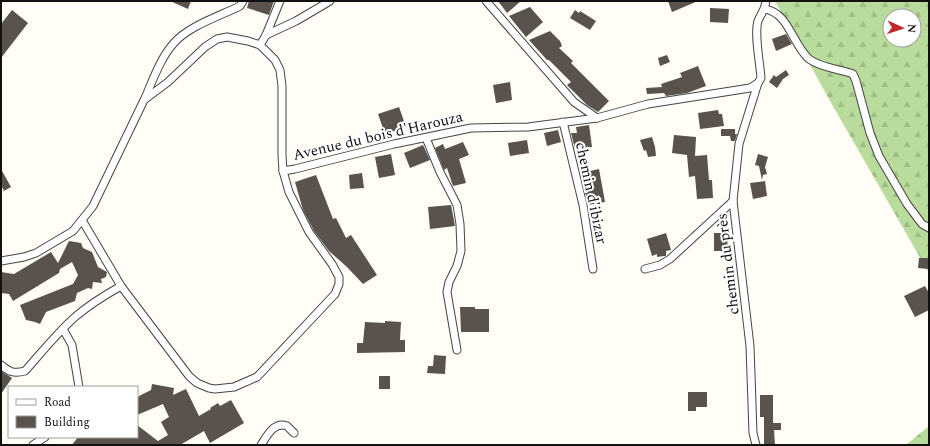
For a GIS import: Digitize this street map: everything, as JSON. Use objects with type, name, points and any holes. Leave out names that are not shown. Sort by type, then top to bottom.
[{"type":"street","points":[[144,100],[159,66],[173,43],[203,23],[240,6],[243,1]]},
{"type":"street","points":[[260,45],[266,35],[280,1]]},
{"type":"street","points":[[266,35],[296,21],[330,1]]},
{"type":"street","points":[[486,1],[574,102],[597,118]]},
{"type":"street","points":[[765,5],[782,18],[798,46],[810,59],[828,67],[844,70],[853,74],[870,133],[880,156],[907,204],[922,224],[929,228]]},
{"type":"street","name":"chemin du près","points":[[756,445],[753,433],[750,346],[733,201],[739,144],[758,83],[761,78],[758,50],[758,21],[765,5]]},
{"type":"street","name":"Avenue du bois d'Harouza","points":[[1,261],[24,257],[36,253],[73,231],[93,206],[144,100],[168,82],[205,47],[217,39],[227,36],[260,45],[275,60],[280,70],[282,86],[283,171],[394,144],[471,128],[528,127],[597,118],[648,104],[750,88],[758,83]]},
{"type":"street","name":"chemin d'ibizar","points":[[563,122],[584,205],[593,269]]},
{"type":"street","points":[[426,138],[440,172],[457,206],[460,224],[461,250],[452,278],[449,282],[447,292],[457,350]]},
{"type":"street","points":[[82,220],[121,286],[189,376],[197,383],[209,388],[215,389],[234,387],[256,377],[335,294],[339,284],[339,277],[332,264],[309,232],[290,192],[283,171]]},
{"type":"street","points":[[645,269],[660,265],[670,259],[733,201]]},
{"type":"street","points":[[1,365],[9,372],[18,373],[25,371],[62,329],[89,306],[121,286]]},
{"type":"street","points":[[62,329],[72,345],[80,386]]},
{"type":"street","points":[[261,445],[273,429],[279,425],[287,426],[294,433]]},
{"type":"street","points":[[33,445],[44,438]]},
{"type":"green space","points":[[775,1],[929,1],[929,273],[830,101]]},
{"type":"green space","points":[[929,426],[929,445],[906,445]]},
{"type":"building","points":[[170,1],[191,1],[188,9]]},
{"type":"building","points":[[249,1],[274,1],[269,15],[247,8]]},
{"type":"building","points":[[498,1],[521,1],[507,13]]},
{"type":"building","points":[[668,1],[698,1],[672,12]]},
{"type":"building","points":[[530,7],[543,22],[526,37],[509,16]]},
{"type":"building","points":[[710,8],[729,9],[728,23],[710,22]]},
{"type":"building","points":[[12,10],[28,23],[1,58],[1,24]]},
{"type":"building","points":[[575,10],[579,13],[580,11],[596,21],[590,30],[570,18]]},
{"type":"building","points":[[550,31],[560,41],[562,46],[559,48],[573,61],[571,63],[609,101],[598,112],[587,105],[567,85],[571,82],[549,60],[547,60],[529,40]]},
{"type":"building","points":[[786,34],[792,44],[776,51],[772,39]]},
{"type":"building","points":[[667,55],[670,62],[660,66],[658,58]]},
{"type":"building","points":[[698,66],[706,86],[687,93],[666,96],[664,93],[647,94],[646,88],[662,87],[661,84],[682,77],[680,73]]},
{"type":"building","points":[[786,70],[789,75],[783,79],[777,88],[769,82],[774,75],[776,77]]},
{"type":"building","points":[[510,82],[512,100],[496,103],[493,85]]},
{"type":"building","points":[[399,107],[406,127],[385,134],[378,114]]},
{"type":"building","points":[[718,110],[719,114],[722,114],[724,126],[700,129],[698,113]]},
{"type":"building","points":[[589,125],[592,147],[575,149],[571,133],[577,133],[576,127]]},
{"type":"building","points":[[721,129],[735,129],[735,134],[737,134],[735,141],[731,141],[730,136],[721,136]]},
{"type":"building","points":[[558,130],[561,142],[547,146],[544,133]]},
{"type":"building","points":[[674,135],[696,137],[695,156],[707,155],[709,180],[712,180],[713,198],[697,199],[695,176],[689,177],[687,155],[672,153]]},
{"type":"building","points":[[652,137],[656,156],[648,157],[640,140]]},
{"type":"building","points":[[527,140],[529,153],[510,156],[508,143]]},
{"type":"building","points":[[463,142],[469,155],[459,159],[466,183],[453,186],[447,168],[444,170],[435,148],[443,144],[445,149]]},
{"type":"building","points":[[423,145],[430,160],[410,168],[404,153]]},
{"type":"building","points":[[391,154],[395,175],[379,178],[375,157]]},
{"type":"building","points":[[758,154],[768,157],[765,167],[767,174],[763,175],[762,180],[759,166],[755,165]]},
{"type":"building","points":[[1,169],[11,187],[4,191],[1,185]]},
{"type":"building","points":[[599,169],[605,202],[588,205],[581,173]]},
{"type":"building","points":[[362,173],[364,188],[350,189],[349,175]]},
{"type":"building","points":[[316,175],[333,219],[336,218],[346,238],[351,235],[377,275],[363,284],[329,251],[314,231],[303,210],[295,182]]},
{"type":"building","points":[[765,181],[767,196],[753,199],[750,183]]},
{"type":"building","points":[[451,205],[455,226],[430,229],[428,207]]},
{"type":"building","points":[[666,233],[671,250],[666,251],[666,256],[657,257],[657,254],[652,256],[647,239]]},
{"type":"building","points":[[714,233],[728,233],[727,251],[714,251]]},
{"type":"building","points":[[69,241],[81,243],[83,248],[92,252],[98,267],[107,272],[106,277],[101,279],[102,283],[93,282],[92,289],[88,288],[77,293],[75,301],[46,312],[40,324],[26,320],[20,305],[73,284],[78,275],[72,262],[60,269],[59,273],[13,301],[9,294],[1,293],[1,272],[14,274],[51,252],[58,263]]},
{"type":"building","points":[[919,258],[929,258],[928,269],[918,268]]},
{"type":"building","points":[[925,286],[929,293],[929,310],[915,317],[904,296]]},
{"type":"building","points":[[460,307],[489,309],[489,332],[461,332]]},
{"type":"building","points":[[385,321],[401,322],[400,340],[405,340],[405,352],[357,353],[357,343],[363,343],[365,322],[385,323]]},
{"type":"building","points":[[434,355],[446,356],[445,374],[427,373],[428,366],[433,366]]},
{"type":"building","points":[[1,371],[12,378],[1,394]]},
{"type":"building","points":[[379,376],[390,376],[390,389],[379,389]]},
{"type":"building","points":[[152,384],[174,388],[173,395],[186,389],[199,416],[218,403],[220,406],[231,400],[244,423],[210,443],[204,431],[180,445],[72,445],[77,438],[138,438],[138,426],[158,441],[168,435],[161,422],[169,417],[163,404],[138,415],[139,396],[151,390]]},
{"type":"building","points":[[688,392],[707,392],[707,407],[696,407],[696,411],[688,411]]},
{"type":"building","points":[[760,395],[773,395],[773,423],[781,423],[781,430],[774,430],[775,445],[764,445],[764,417],[760,417]]}]
